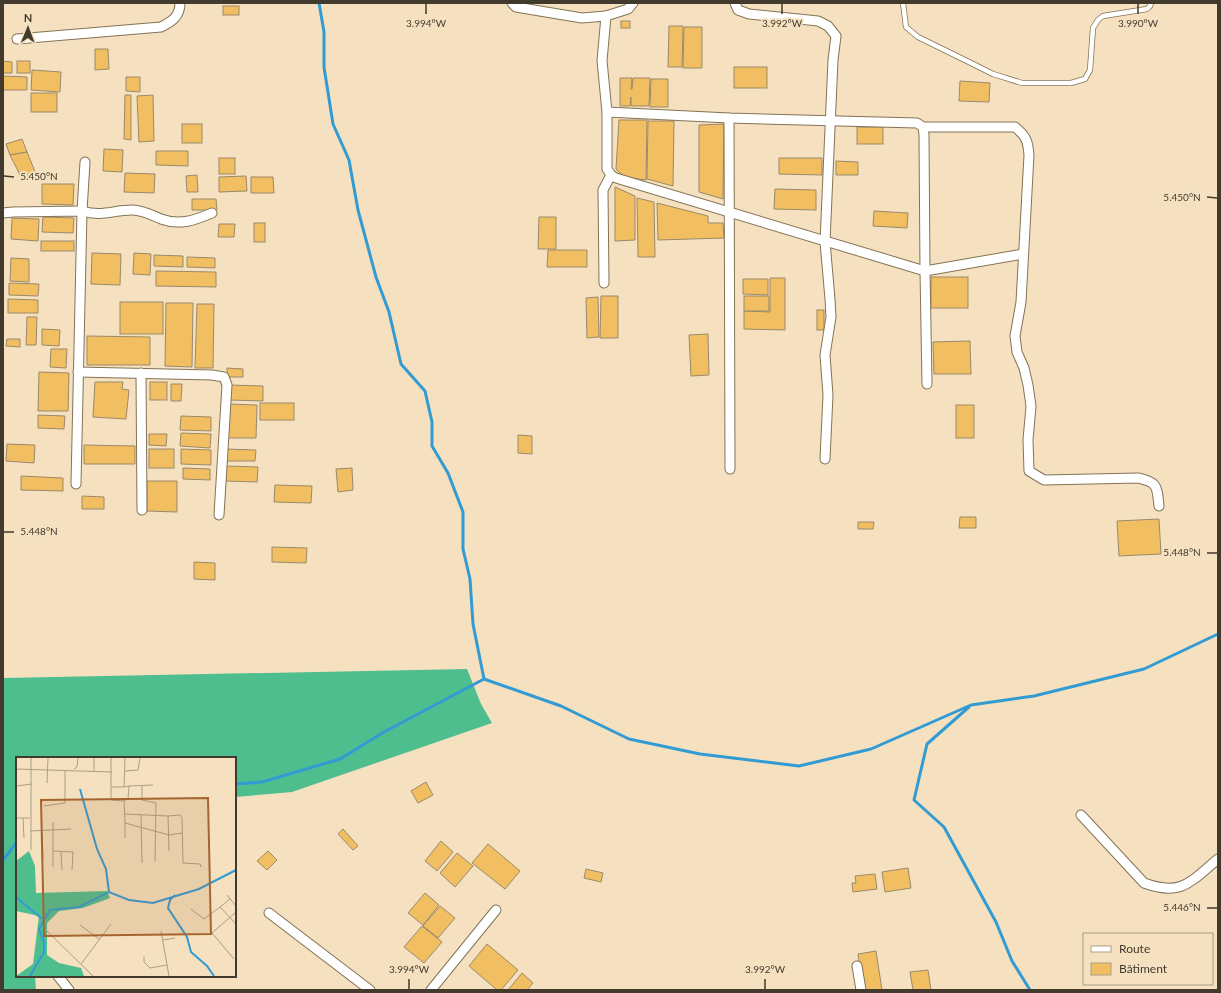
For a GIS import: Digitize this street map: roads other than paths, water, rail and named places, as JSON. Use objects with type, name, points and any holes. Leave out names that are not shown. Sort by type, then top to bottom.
[{"type":"street","points":[[17,39],[161,27],[174,20],[180,3]]},
{"type":"street","points":[[512,3],[516,7],[582,18],[606,16],[628,9],[633,3]]},
{"type":"street","points":[[735,3],[738,10],[749,14],[818,21],[828,26],[836,36],[833,60],[825,242],[831,317],[825,355],[828,395],[825,459]]},
{"type":"street","points":[[606,16],[602,60],[607,112],[607,169],[611,175],[616,178],[728,213],[925,271],[1023,254]]},
{"type":"street","points":[[607,112],[729,118],[917,123],[923,127],[1015,126],[1024,135],[1028,143],[1029,155],[1021,302],[1015,336],[1017,352],[1024,368],[1031,406],[1028,440],[1029,471],[1044,480],[1138,478],[1150,481],[1158,488],[1160,506]]},
{"type":"street","points":[[729,118],[728,213],[730,469]]},
{"type":"street","points":[[923,127],[927,384]]},
{"type":"street","points":[[76,484],[82,211],[85,162]]},
{"type":"street","points":[[604,283],[603,190],[611,175]]},
{"type":"street","points":[[3,213],[82,211],[98,214],[131,210],[141,211],[163,220],[182,223],[212,213]]},
{"type":"street","points":[[78,372],[212,375],[224,377],[227,384],[219,515]]},
{"type":"street","points":[[141,373],[142,510]]},
{"type":"street","points":[[1081,815],[1144,883],[1157,888],[1171,889],[1186,885],[1218,859]]},
{"type":"street","points":[[431,990],[496,910]]},
{"type":"street","points":[[269,913],[370,990]]},
{"type":"street","points":[[857,966],[861,990]]},
{"type":"street","points":[[59,977],[68,990]]},
{"type":"lane","points":[[903,3],[906,27],[918,37],[993,74],[1022,84],[1072,83],[1085,79],[1090,70],[1093,28],[1098,20],[1103,16],[1147,9],[1150,6],[1150,3]]},
{"type":"waterway","points":[[319,3],[324,32],[324,67],[333,124],[349,160],[358,210],[376,277],[389,312],[401,364],[425,391],[432,422],[432,446],[448,473],[463,512],[463,549],[470,579],[473,624],[484,679]]},
{"type":"waterway","points":[[236,784],[262,782],[340,759],[384,732],[484,679],[561,706],[629,739],[700,754],[799,766],[871,749],[971,705],[1034,696],[1144,669],[1218,634]]},
{"type":"waterway","points":[[969,707],[927,744],[914,800],[944,827],[996,922],[1012,961],[1030,990]]},
{"type":"waterway","points":[[3,860],[16,843]]}]
